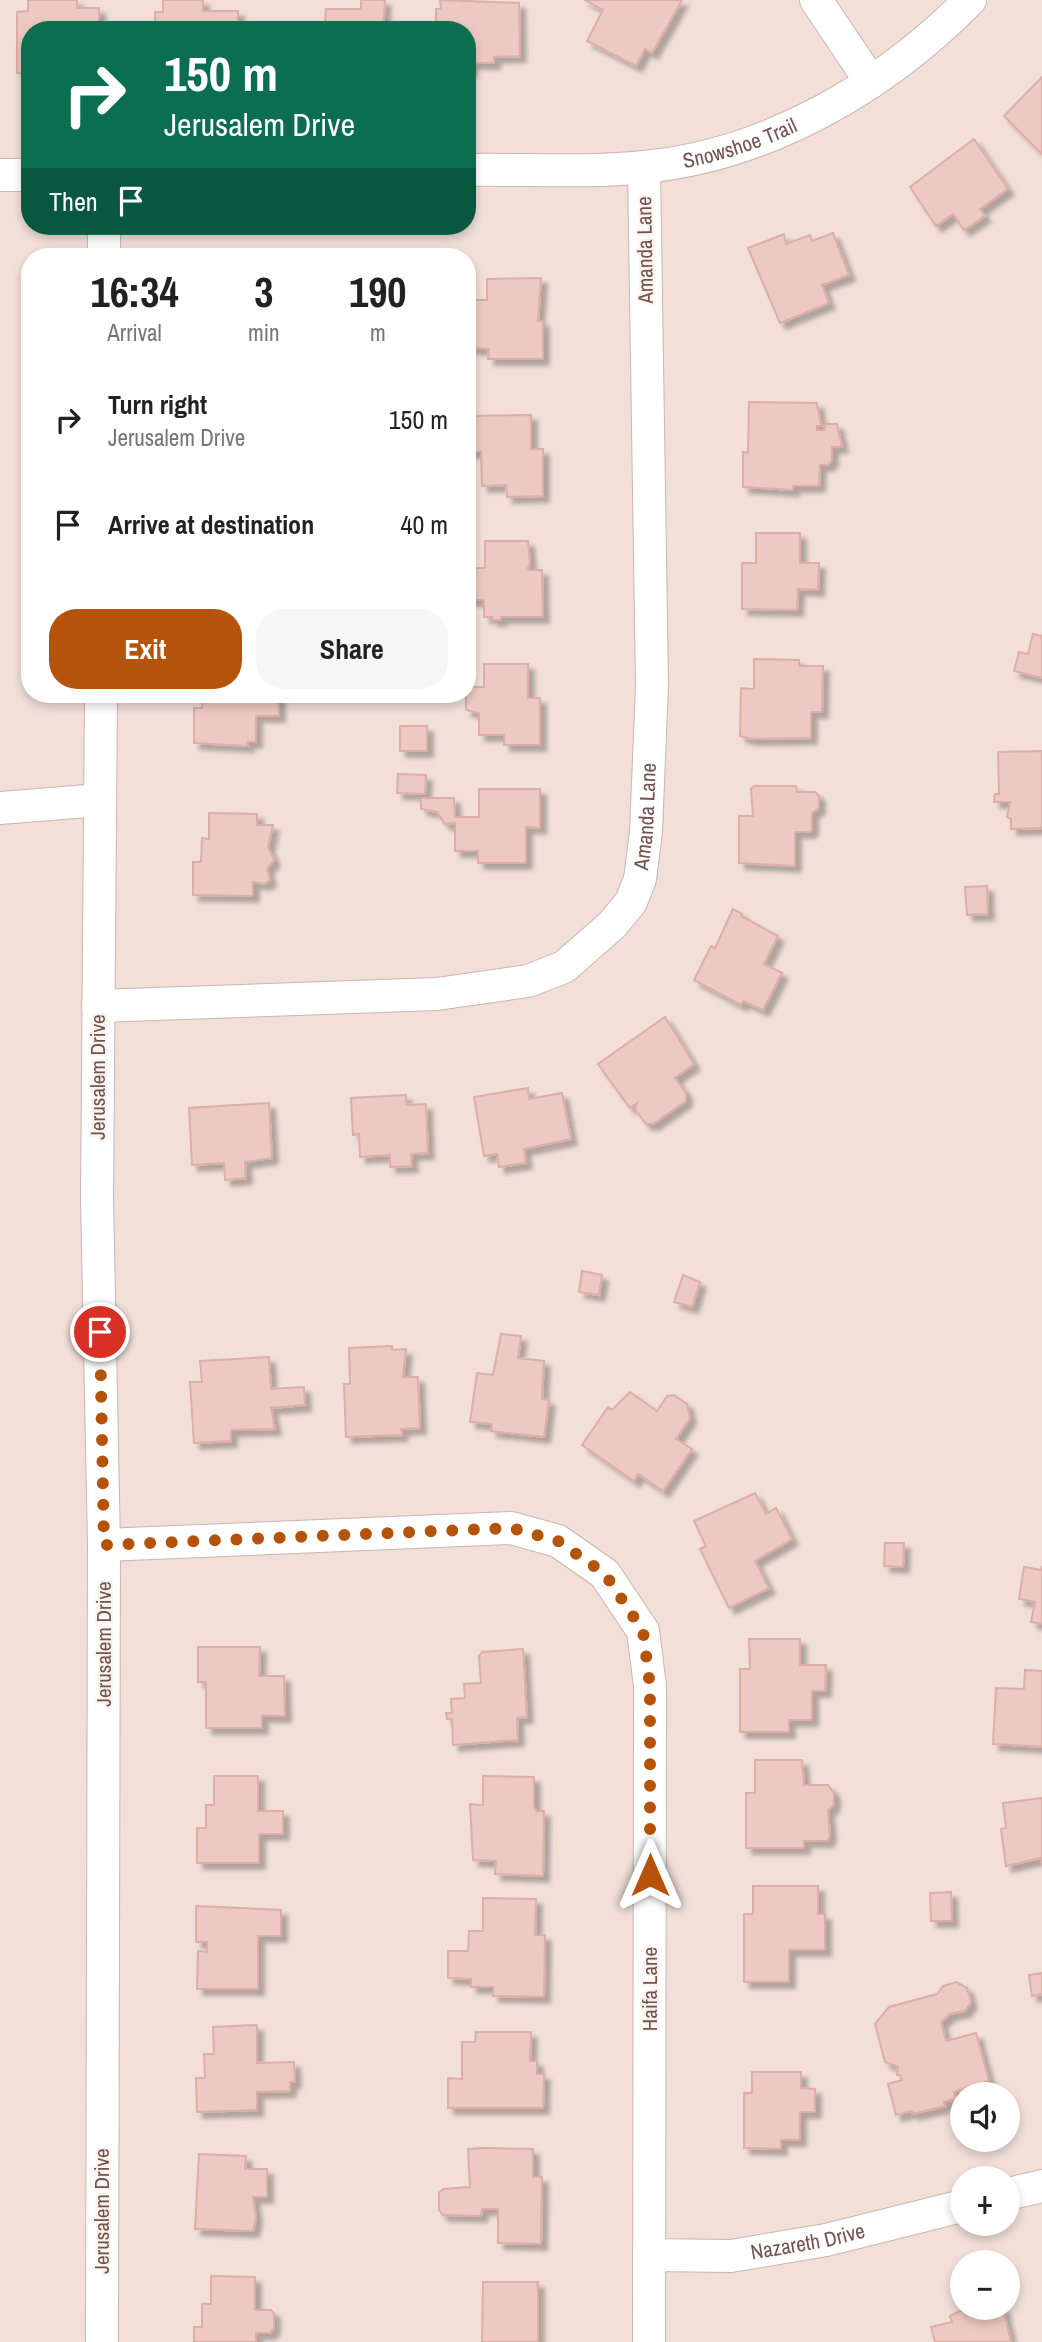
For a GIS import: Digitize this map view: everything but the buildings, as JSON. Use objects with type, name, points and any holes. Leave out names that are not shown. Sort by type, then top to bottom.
[{"type":"street","points":[[816,0],[871,82]]},
{"type":"street","name":"Snowshoe Trail","points":[[476,170],[644,167],[715,154],[798,124],[871,82],[939,32],[970,0]]},
{"type":"street","name":"Amanda Lane","points":[[98,1006],[437,994],[528,981],[564,967],[612,925],[631,902],[640,879],[646,832],[652,685],[644,167]]},
{"type":"street","points":[[0,175],[21,175]]},
{"type":"street","name":"Jerusalem Drive","points":[[101,703],[97,1198],[104,1545],[102,2342]]},
{"type":"street","points":[[0,808],[100,800]]},
{"type":"street","name":"Haifa Lane","points":[[104,1545],[511,1528],[558,1541],[605,1574],[643,1631],[650,1686],[649,2342]]},
{"type":"street","points":[[1020,2191],[1042,2186]]},
{"type":"street","name":"Nazareth Drive","points":[[650,2255],[744,2254],[826,2240],[950,2209]]},
{"type":"shaded area","points":[[0,0],[1042,0],[1042,2342],[0,2342]]},
{"type":"route","points":[[100,1332],[104,1545],[511,1528],[558,1541],[605,1574],[643,1631],[650,1686],[650,1875]]}]
